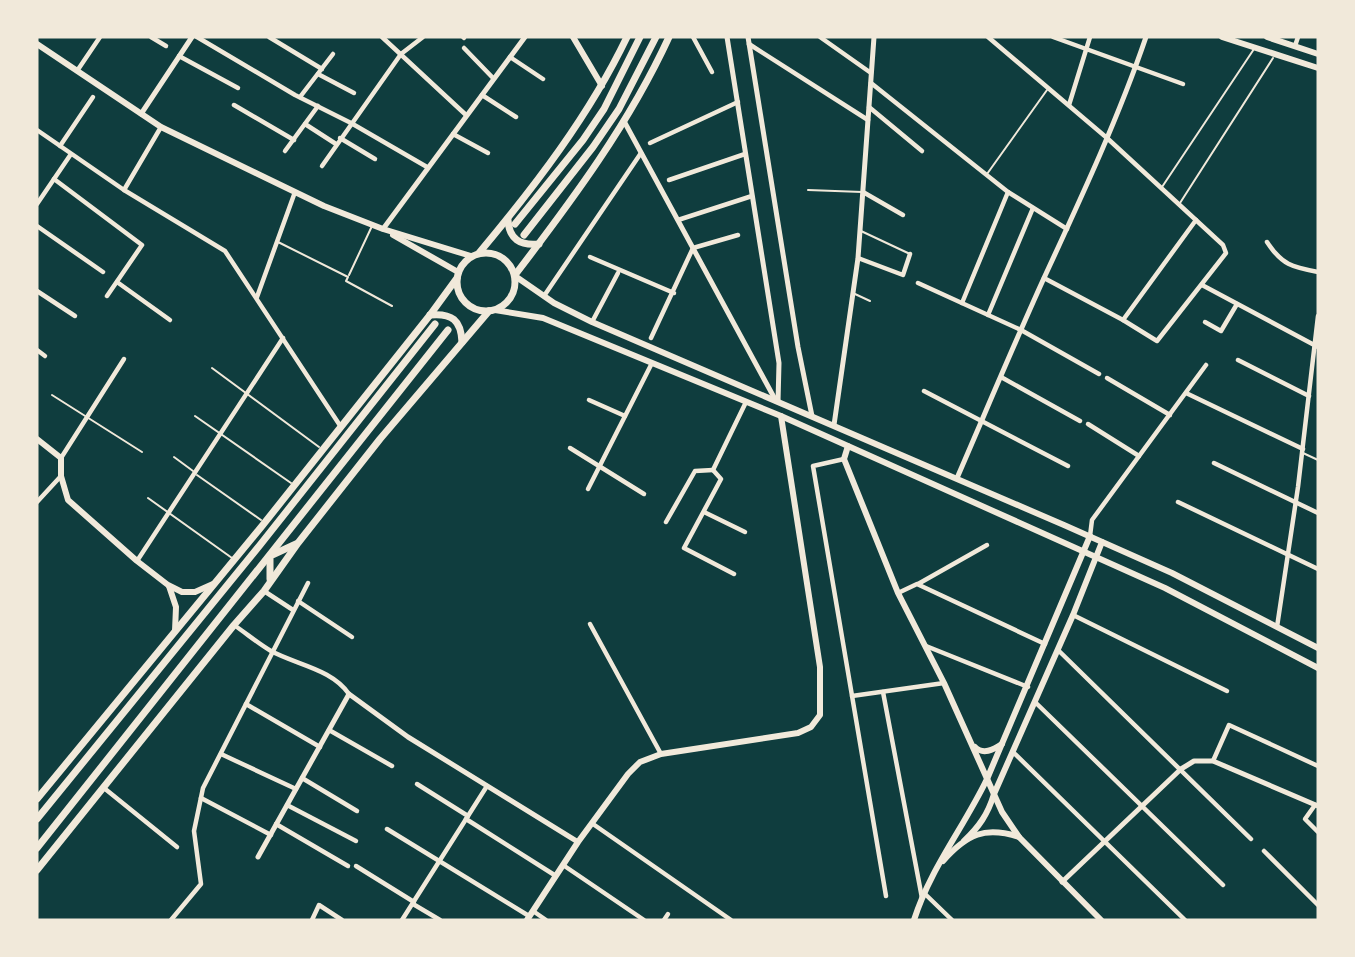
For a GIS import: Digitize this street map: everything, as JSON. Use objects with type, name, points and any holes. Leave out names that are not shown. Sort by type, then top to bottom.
[{"type":"highway","points":[[539,244],[527,246],[516,241],[508,231],[511,221],[579,123],[602,86],[626,37]]},
{"type":"highway","points":[[37,799],[236,558],[430,316],[465,261],[511,221],[597,119],[640,37]]},
{"type":"highway","points":[[524,235],[619,109],[656,37]]},
{"type":"highway","points":[[37,870],[462,342],[492,310],[508,302],[513,294],[515,276],[625,123],[669,37]]},
{"type":"highway","points":[[475,255],[498,254],[506,260],[515,276]]},
{"type":"highway","points":[[458,275],[457,287],[466,303],[474,308],[492,310]]},
{"type":"highway","points":[[430,316],[443,314],[454,319],[461,330],[462,342]]},
{"type":"highway","points":[[37,819],[435,324]]},
{"type":"highway","points":[[37,848],[448,330]]},
{"type":"highway","points":[[260,545],[263,524]]},
{"type":"highway","points":[[270,556],[298,543]]},
{"type":"highway","points":[[236,558],[260,545]]},
{"type":"highway","points":[[270,556],[270,580]]},
{"type":"main road","points":[[1222,37],[1318,68]]},
{"type":"main road","points":[[1267,37],[1318,54]]},
{"type":"main road","points":[[576,38],[602,86]]},
{"type":"main road","points":[[37,44],[161,127],[295,192],[383,229],[475,255]]},
{"type":"main road","points":[[383,229],[458,275]]},
{"type":"main road","points":[[515,276],[554,303],[592,322],[1090,536],[1172,573],[1318,648]]},
{"type":"main road","points":[[492,310],[543,318],[781,416],[1165,587],[1318,668]]},
{"type":"main road","points":[[530,916],[578,842],[628,774],[640,762],[661,754],[797,733],[811,727],[820,715],[820,667],[781,416]]},
{"type":"main road","points":[[37,439],[61,458],[61,476],[68,500],[137,561],[168,585],[188,593],[201,591],[215,583]]},
{"type":"main road","points":[[848,446],[844,459],[898,593],[944,684],[1002,812],[1019,837],[1101,920]]},
{"type":"main road","points":[[914,920],[947,846],[972,811],[1004,743],[1090,536]]},
{"type":"main road","points":[[937,867],[978,828],[989,810],[993,794],[1058,650],[1102,542]]},
{"type":"main road","points":[[168,585],[176,607],[175,632]]},
{"type":"main road","points":[[1046,644],[1058,650]]},
{"type":"main road","points":[[971,743],[979,751],[987,751],[1004,743]]},
{"type":"main road","points":[[964,841],[992,831],[1019,837]]},
{"type":"street","points":[[77,71],[100,37]]},
{"type":"street","points":[[151,37],[166,46]]},
{"type":"street","points":[[141,114],[194,37],[427,167]]},
{"type":"street","points":[[269,37],[354,93]]},
{"type":"street","points":[[382,37],[466,115]]},
{"type":"street","points":[[322,166],[401,54],[424,37]]},
{"type":"street","points":[[383,229],[525,37]]},
{"type":"street","points":[[694,37],[712,72]]},
{"type":"street","points":[[727,37],[779,363],[777,401]]},
{"type":"street","points":[[748,37],[798,347],[812,416]]},
{"type":"street","points":[[820,37],[871,72]]},
{"type":"street","points":[[834,425],[858,258],[874,37]]},
{"type":"street","points":[[988,37],[1107,138],[1223,244],[1226,253],[1157,341],[1044,278]]},
{"type":"street","points":[[1053,37],[1183,84]]},
{"type":"street","points":[[1069,105],[1090,37]]},
{"type":"street","points":[[957,478],[1107,138],[1146,37]]},
{"type":"street","points":[[1295,46],[1298,37]]},
{"type":"street","points":[[749,44],[868,120]]},
{"type":"street","points":[[464,48],[493,78]]},
{"type":"street","points":[[300,97],[332,54]]},
{"type":"street","points":[[179,57],[238,88]]},
{"type":"street","points":[[510,57],[543,79]]},
{"type":"street","points":[[871,83],[1008,192],[1067,229]]},
{"type":"street","points":[[481,95],[516,117]]},
{"type":"street","points":[[60,146],[93,97]]},
{"type":"street","points":[[650,143],[739,102]]},
{"type":"street","points":[[234,105],[294,140]]},
{"type":"street","points":[[285,151],[318,106]]},
{"type":"street","points":[[869,107],[922,151]]},
{"type":"street","points":[[625,123],[777,401]]},
{"type":"street","points":[[305,124],[336,144]]},
{"type":"street","points":[[124,190],[161,127]]},
{"type":"street","points":[[37,130],[124,190],[225,251],[341,427]]},
{"type":"street","points":[[452,133],[488,153]]},
{"type":"street","points":[[340,138],[376,159]]},
{"type":"street","points":[[544,296],[641,153]]},
{"type":"street","points":[[37,203],[71,154]]},
{"type":"street","points":[[669,180],[746,154]]},
{"type":"street","points":[[54,179],[142,245],[107,296]]},
{"type":"street","points":[[257,298],[295,192]]},
{"type":"street","points":[[863,192],[903,215]]},
{"type":"street","points":[[962,303],[1008,192]]},
{"type":"street","points":[[678,220],[752,196]]},
{"type":"street","points":[[988,315],[1032,208]]},
{"type":"street","points":[[1122,320],[1196,220]]},
{"type":"street","points":[[37,226],[103,272]]},
{"type":"street","points":[[693,248],[738,235]]},
{"type":"street","points":[[1267,242],[1277,257],[1291,266],[1318,272]]},
{"type":"street","points":[[651,338],[693,248]]},
{"type":"street","points":[[858,258],[903,275],[911,254]]},
{"type":"street","points":[[590,257],[674,293]]},
{"type":"street","points":[[592,322],[618,273]]},
{"type":"street","points":[[117,282],[170,320]]},
{"type":"street","points":[[918,283],[1021,330],[1098,374]]},
{"type":"street","points":[[1201,285],[1317,346]]},
{"type":"street","points":[[37,291],[75,316]]},
{"type":"street","points":[[1205,323],[1221,331],[1237,304]]},
{"type":"street","points":[[1277,627],[1317,346],[1318,316]]},
{"type":"street","points":[[137,561],[283,338]]},
{"type":"street","points":[[37,350],[45,356]]},
{"type":"street","points":[[61,458],[124,359]]},
{"type":"street","points":[[1238,360],[1309,397]]},
{"type":"street","points":[[588,489],[652,363]]},
{"type":"street","points":[[1090,536],[1092,520],[1206,365]]},
{"type":"street","points":[[1001,377],[1080,421]]},
{"type":"street","points":[[1107,378],[1170,415]]},
{"type":"street","points":[[924,391],[1069,466]]},
{"type":"street","points":[[1186,393],[1303,450]]},
{"type":"street","points":[[589,400],[625,415]]},
{"type":"street","points":[[713,470],[746,401]]},
{"type":"street","points":[[1088,424],[1139,456]]},
{"type":"street","points":[[570,448],[644,494]]},
{"type":"street","points":[[844,459],[813,466],[886,896]]},
{"type":"street","points":[[1214,463],[1318,513]]},
{"type":"street","points":[[713,470],[721,479],[684,548],[734,574]]},
{"type":"street","points":[[666,522],[695,471],[713,470]]},
{"type":"street","points":[[37,502],[61,476]]},
{"type":"street","points":[[1178,502],[1318,569]]},
{"type":"street","points":[[704,512],[745,532]]},
{"type":"street","points":[[898,593],[987,545]]},
{"type":"street","points":[[171,920],[201,884],[194,831],[203,788],[308,583]]},
{"type":"street","points":[[917,584],[1046,644]]},
{"type":"street","points":[[264,591],[293,610]]},
{"type":"street","points":[[298,601],[352,637]]},
{"type":"street","points":[[1073,615],[1227,691]]},
{"type":"street","points":[[590,624],[661,754]]},
{"type":"street","points":[[234,625],[272,652],[303,663],[343,685],[349,694],[408,737],[578,842]]},
{"type":"street","points":[[925,646],[1028,687]]},
{"type":"street","points":[[1058,650],[1251,839]]},
{"type":"street","points":[[851,696],[944,684]]},
{"type":"street","points":[[883,692],[923,896],[952,920]]},
{"type":"street","points":[[258,857],[349,694]]},
{"type":"street","points":[[1034,702],[1223,886]]},
{"type":"street","points":[[246,704],[320,747]]},
{"type":"street","points":[[1213,761],[1229,725],[1318,766]]},
{"type":"street","points":[[329,730],[392,766]]},
{"type":"street","points":[[1013,751],[1185,920]]},
{"type":"street","points":[[221,754],[296,789]]},
{"type":"street","points":[[1062,882],[1181,769],[1194,761],[1213,761],[1317,806],[1306,819],[1318,832]]},
{"type":"street","points":[[302,778],[357,811]]},
{"type":"street","points":[[417,784],[556,876]]},
{"type":"street","points":[[402,920],[487,786]]},
{"type":"street","points":[[103,788],[177,847]]},
{"type":"street","points":[[201,798],[271,835]]},
{"type":"street","points":[[287,805],[356,841]]},
{"type":"street","points":[[276,824],[348,866]]},
{"type":"street","points":[[593,824],[731,920]]},
{"type":"street","points":[[387,830],[530,916],[546,920]]},
{"type":"street","points":[[1264,851],[1318,905]]},
{"type":"street","points":[[563,865],[643,920]]},
{"type":"street","points":[[356,866],[440,920]]},
{"type":"street","points":[[312,920],[319,905],[342,920]]},
{"type":"street","points":[[664,920],[668,914]]},
{"type":"lane","points":[[1161,188],[1255,47]]},
{"type":"lane","points":[[1179,204],[1276,54]]},
{"type":"lane","points":[[987,175],[1048,88]]},
{"type":"lane","points":[[808,190],[863,192]]},
{"type":"lane","points":[[373,225],[346,281],[392,306]]},
{"type":"lane","points":[[860,230],[911,254]]},
{"type":"lane","points":[[278,242],[348,277]]},
{"type":"lane","points":[[854,293],[870,301]]},
{"type":"lane","points":[[212,368],[323,450]]},
{"type":"lane","points":[[52,395],[142,452]]},
{"type":"lane","points":[[195,416],[294,486]]},
{"type":"lane","points":[[1303,450],[1318,460]]},
{"type":"lane","points":[[174,457],[263,524]]},
{"type":"lane","points":[[148,498],[236,558]]}]
